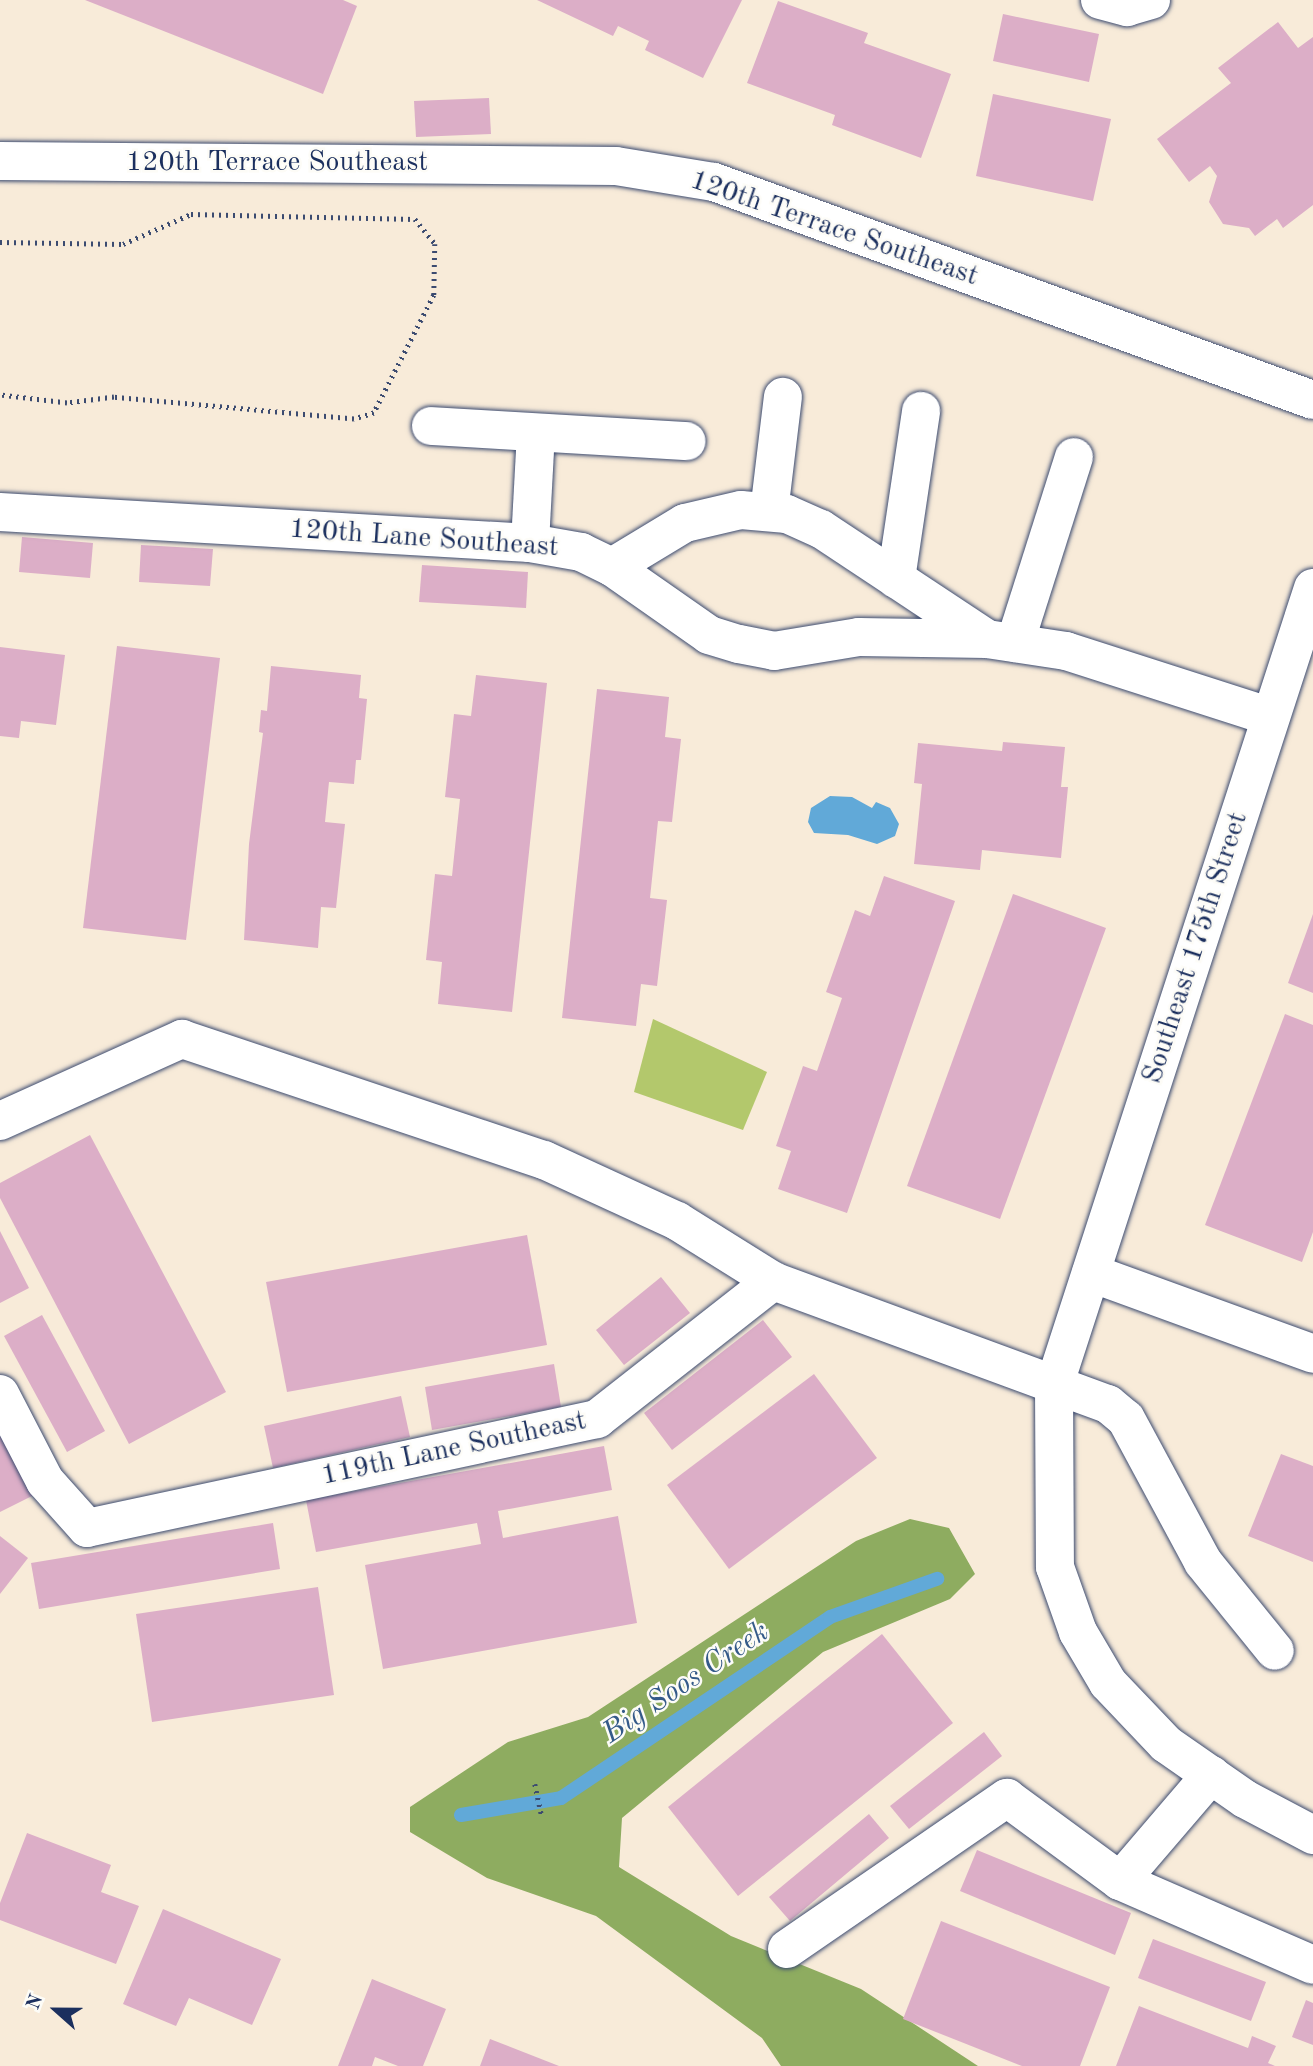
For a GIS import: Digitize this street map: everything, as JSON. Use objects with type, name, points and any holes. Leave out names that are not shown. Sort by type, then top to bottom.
[{"type":"street","points":[[1100,0],[1127,7],[1151,0]]},
{"type":"street","name":"120th Terrace Southeast","points":[[0,161],[617,166],[714,182],[1313,400]]},
{"type":"street","points":[[769,512],[783,397]]},
{"type":"street","points":[[896,579],[921,411]]},
{"type":"street","points":[[431,426],[687,441]]},
{"type":"street","points":[[530,543],[536,433]]},
{"type":"street","points":[[612,567],[685,523],[741,510],[787,513],[821,528],[896,579],[1001,641],[1074,457]]},
{"type":"street","name":"120th Lane Southeast","points":[[0,512],[530,543],[581,552],[612,567],[709,635],[739,644],[774,651],[859,637],[1001,641],[1066,651],[1271,717]]},
{"type":"street","name":"Southeast 175th Street","points":[[1309,612],[1271,717],[1054,1386],[1055,1567],[1078,1632],[1108,1683],[1166,1744],[1245,1799],[1313,1835]]},
{"type":"street","points":[[0,1121],[181,1040],[544,1160],[677,1221],[773,1281],[1108,1405],[1126,1419],[1203,1562],[1275,1651]]},
{"type":"street","points":[[1091,1273],[1313,1353]]},
{"type":"street","name":"119th Lane Southeast","points":[[0,1394],[45,1481],[87,1528],[597,1419],[773,1281]]},
{"type":"street","points":[[1120,1881],[1211,1775]]},
{"type":"street","points":[[787,1949],[1007,1798],[1120,1881],[1313,1965]]},
{"type":"path","points":[[0,242],[123,244],[191,214],[415,219],[435,244],[434,295],[374,413],[354,419],[114,397],[67,402],[0,395]]},
{"type":"path","points":[[535,1784],[542,1816]]},
{"type":"green space","points":[[653,1019],[767,1072],[743,1130],[634,1092]]},
{"type":"green space","points":[[910,1519],[949,1528],[975,1574],[950,1599],[823,1652],[622,1818],[619,1867],[731,1936],[861,1989],[978,2066],[781,2066],[762,2038],[596,1916],[487,1878],[410,1832],[410,1807],[508,1742],[588,1717],[856,1541]]},
{"type":"water","points":[[830,796],[852,797],[872,808],[876,802],[890,808],[899,824],[895,836],[877,844],[848,835],[814,833],[808,822],[811,808]]},
{"type":"building","points":[[85,0],[343,0],[357,6],[323,94]]},
{"type":"building","points":[[537,0],[742,0],[703,78],[645,50],[649,41],[618,26],[613,36]]},
{"type":"building","points":[[778,1],[868,33],[864,43],[951,74],[921,158],[832,125],[835,115],[747,83]]},
{"type":"building","points":[[1003,14],[1099,34],[1089,82],[993,61]]},
{"type":"building","points":[[1278,22],[1298,48],[1313,37],[1313,205],[1283,228],[1277,219],[1255,236],[1249,228],[1223,224],[1209,202],[1217,176],[1210,166],[1189,182],[1157,139],[1231,83],[1218,68]]},
{"type":"building","points":[[993,94],[1111,119],[1093,201],[976,176]]},
{"type":"building","points":[[489,98],[491,134],[416,137],[414,101]]},
{"type":"building","points":[[22,537],[93,543],[90,578],[19,572]]},
{"type":"building","points":[[141,545],[213,549],[210,586],[139,582]]},
{"type":"building","points":[[422,565],[528,572],[526,608],[419,602]]},
{"type":"building","points":[[117,646],[220,658],[186,940],[83,928]]},
{"type":"building","points":[[0,647],[65,655],[56,725],[21,721],[19,738],[0,736]]},
{"type":"building","points":[[271,666],[361,675],[359,698],[367,699],[361,760],[356,760],[354,784],[329,782],[325,822],[345,824],[336,908],[321,907],[318,948],[244,940],[249,844],[263,733],[259,732],[261,710],[267,711]]},
{"type":"building","points":[[476,675],[547,683],[512,1012],[438,1004],[442,962],[426,960],[435,874],[452,876],[460,799],[445,797],[454,714],[471,716]]},
{"type":"building","points":[[597,689],[669,697],[665,737],[681,739],[672,822],[658,821],[650,898],[667,900],[657,986],[641,984],[636,1026],[562,1018]]},
{"type":"building","points":[[1003,742],[1065,747],[1061,787],[1068,787],[1061,858],[982,850],[980,870],[914,864],[922,784],[914,783],[918,743],[1002,751]]},
{"type":"building","points":[[884,876],[955,901],[847,1213],[778,1189],[791,1151],[776,1146],[803,1066],[817,1071],[842,998],[826,992],[855,910],[870,916]]},
{"type":"building","points":[[1013,894],[1106,928],[1000,1219],[907,1186]]},
{"type":"building","points":[[1313,914],[1313,993],[1288,983]]},
{"type":"building","points":[[1285,1014],[1313,1025],[1313,1232],[1302,1262],[1205,1225]]},
{"type":"building","points":[[90,1135],[226,1392],[129,1444],[0,1198],[0,1183]]},
{"type":"building","points":[[0,1231],[29,1288],[0,1303]]},
{"type":"building","points":[[527,1235],[547,1345],[287,1392],[266,1282]]},
{"type":"building","points":[[661,1277],[690,1313],[624,1365],[596,1330]]},
{"type":"building","points":[[42,1315],[105,1431],[67,1452],[4,1336]]},
{"type":"building","points":[[763,1320],[792,1357],[672,1450],[644,1413]]},
{"type":"building","points":[[554,1364],[561,1407],[432,1430],[425,1387]]},
{"type":"building","points":[[814,1374],[877,1458],[729,1569],[667,1485]]},
{"type":"building","points":[[401,1396],[410,1437],[273,1468],[264,1426]]},
{"type":"building","points":[[0,1431],[34,1495],[0,1512]]},
{"type":"building","points":[[604,1446],[612,1490],[498,1511],[503,1538],[618,1516],[637,1623],[383,1669],[365,1565],[481,1544],[477,1523],[316,1552],[306,1500]]},
{"type":"building","points":[[1281,1454],[1313,1466],[1313,1562],[1248,1536]]},
{"type":"building","points":[[273,1523],[280,1569],[39,1609],[31,1563]]},
{"type":"building","points":[[0,1536],[28,1558],[0,1594]]},
{"type":"building","points":[[318,1587],[334,1695],[152,1722],[136,1614]]},
{"type":"building","points":[[882,1634],[953,1723],[738,1896],[668,1807]]},
{"type":"building","points":[[984,1732],[1002,1756],[909,1829],[890,1806]]},
{"type":"building","points":[[869,1814],[889,1838],[790,1921],[769,1897]]},
{"type":"building","points":[[27,1833],[111,1865],[101,1892],[139,1906],[116,1964],[0,1920],[0,1903]]},
{"type":"building","points":[[977,1850],[1131,1913],[1115,1955],[960,1891]]},
{"type":"building","points":[[163,1909],[281,1959],[252,2025],[189,1998],[176,2026],[123,2004]]},
{"type":"building","points":[[941,1921],[1110,1987],[1080,2066],[1022,2066],[903,2019]]},
{"type":"building","points":[[1153,1939],[1266,1982],[1251,2021],[1138,1978]]},
{"type":"building","points":[[372,1979],[446,2009],[423,2066],[398,2066],[375,2057],[372,2066],[338,2066]]},
{"type":"building","points":[[1306,2000],[1313,2003],[1313,2045],[1292,2037]]},
{"type":"building","points":[[1139,2006],[1248,2048],[1252,2036],[1276,2046],[1268,2063],[1275,2066],[1116,2066]]},
{"type":"building","points":[[490,2039],[559,2066],[480,2066]]},
{"type":"waterway","name":"Big Soos Creek","points":[[461,1815],[561,1798],[830,1617],[937,1579]]}]
